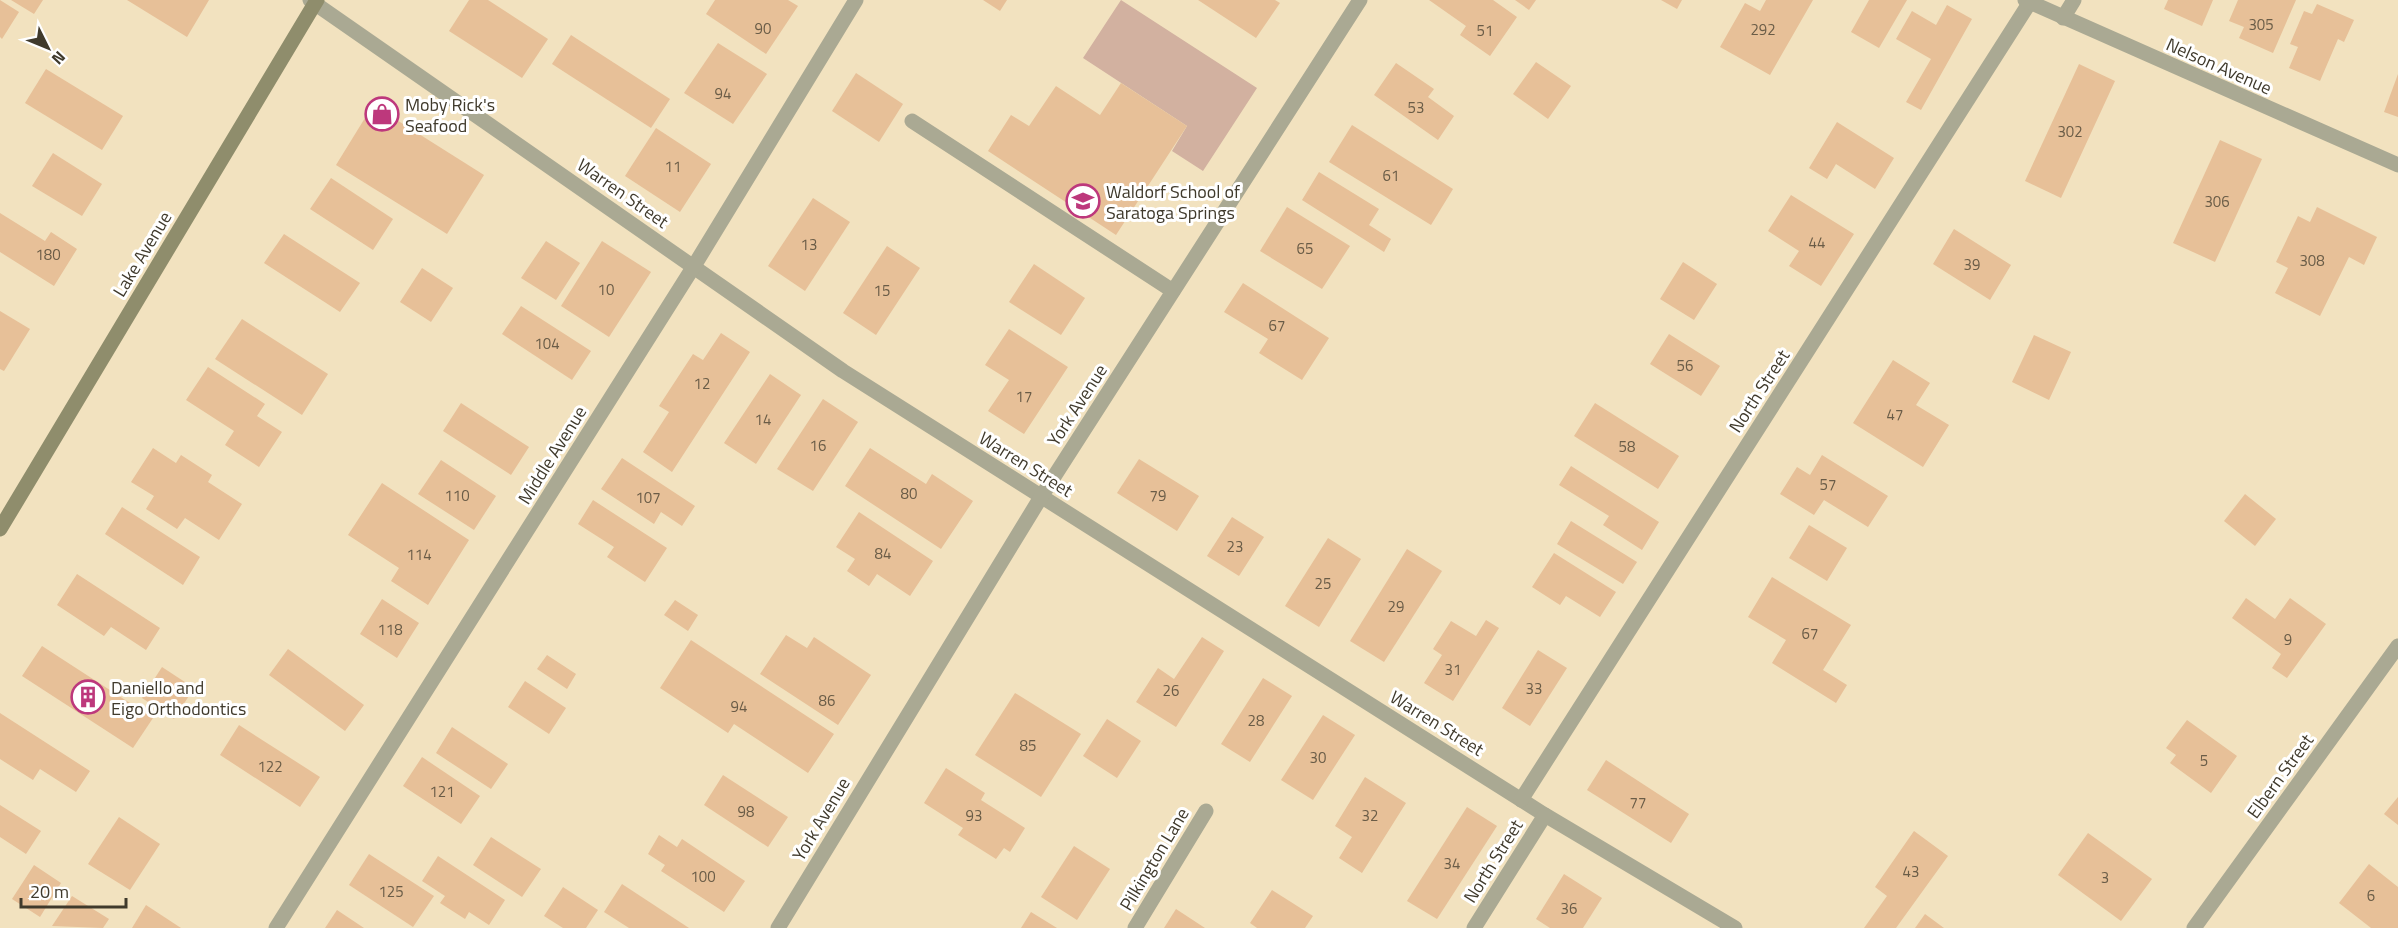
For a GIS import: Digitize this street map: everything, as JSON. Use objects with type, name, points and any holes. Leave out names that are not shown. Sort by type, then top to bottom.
[{"type":"main road","name":"Lake Avenue","points":[[0,529],[314,1]]},
{"type":"street","name":"Middle Avenue","points":[[276,928],[694,266],[856,0]]},
{"type":"street","name":"York Avenue","points":[[777,928],[1041,497],[1360,0]]},
{"type":"street","points":[[2063,18],[2074,0]]},
{"type":"street","name":"Warren Street","points":[[314,1],[843,370],[1521,800],[1735,928]]},
{"type":"street","name":"Nelson Avenue","points":[[2027,1],[2398,165]]},
{"type":"street","name":"North Street","points":[[1521,800],[2027,1]]},
{"type":"street","points":[[912,121],[1173,291]]},
{"type":"street","name":"Elbern Street","points":[[2194,928],[2398,646]]},
{"type":"street","name":"Pilkington Lane","points":[[1135,928],[1206,811]]},
{"type":"street","name":"North Street","points":[[1474,928],[1545,815]]},
{"type":"shaded area","points":[[1121,0],[1257,88],[1203,171],[1172,151],[1187,126],[1083,58]]},
{"type":"building","points":[[0,0],[19,12],[2,39],[0,37]]},
{"type":"building","points":[[11,0],[43,0],[34,14]]},
{"type":"building","points":[[127,0],[209,0],[187,37]]},
{"type":"building","points":[[469,0],[488,0],[548,39],[522,78],[449,31]]},
{"type":"building","points":[[715,0],[788,0],[798,6],[766,54],[706,14]]},
{"type":"building","points":[[983,0],[1007,0],[1000,11]]},
{"type":"building","points":[[1198,0],[1275,0],[1280,3],[1256,38]]},
{"type":"building","points":[[1429,0],[1493,0],[1517,17],[1490,56],[1460,35],[1466,26]]},
{"type":"building","points":[[1515,0],[1536,0],[1529,10]]},
{"type":"building","points":[[1661,0],[1682,0],[1677,9]]},
{"type":"building","points":[[1766,0],[1813,0],[1770,75],[1720,47],[1745,3],[1760,11]]},
{"type":"building","points":[[1869,0],[1907,0],[1879,48],[1851,32]]},
{"type":"building","points":[[2168,0],[2213,0],[2202,26],[2164,9]]},
{"type":"building","points":[[2238,0],[2296,0],[2273,53],[2239,38],[2244,27],[2229,21]]},
{"type":"building","points":[[2317,4],[2354,20],[2344,42],[2338,39],[2320,81],[2289,68],[2298,47],[2290,44],[2304,11],[2312,14]]},
{"type":"building","points":[[1947,5],[1972,19],[1921,110],[1906,102],[1931,59],[1896,39],[1912,11],[1936,25]]},
{"type":"building","points":[[571,35],[670,99],[651,128],[552,64]]},
{"type":"building","points":[[718,43],[767,74],[733,124],[684,93]]},
{"type":"building","points":[[1536,62],[1571,86],[1548,119],[1513,94]]},
{"type":"building","points":[[1396,63],[1434,89],[1428,97],[1454,116],[1438,140],[1374,95]]},
{"type":"building","points":[[2079,64],[2115,81],[2061,198],[2025,181]]},
{"type":"building","points":[[46,69],[123,116],[102,150],[25,103]]},
{"type":"building","points":[[856,73],[903,104],[879,142],[832,111]]},
{"type":"building","points":[[2398,74],[2398,117],[2384,112]]},
{"type":"building","points":[[1121,83],[1187,126],[1116,235],[988,151],[1011,115],[1029,126],[1056,86],[1100,115]]},
{"type":"building","points":[[373,105],[484,175],[447,234],[336,165]]},
{"type":"building","points":[[1837,122],[1894,158],[1875,189],[1836,164],[1827,179],[1809,168]]},
{"type":"building","points":[[1352,125],[1453,189],[1431,225],[1329,162]]},
{"type":"building","points":[[656,128],[711,164],[680,212],[625,176]]},
{"type":"building","points":[[2220,140],[2262,159],[2215,262],[2173,243]]},
{"type":"building","points":[[53,153],[102,184],[82,216],[32,186]]},
{"type":"building","points":[[1319,172],[1379,209],[1369,225],[1391,239],[1384,252],[1302,200]]},
{"type":"building","points":[[331,178],[393,219],[373,250],[310,209]]},
{"type":"building","points":[[1791,195],[1854,234],[1821,286],[1789,266],[1799,251],[1768,231]]},
{"type":"building","points":[[813,198],[850,222],[805,291],[768,266]]},
{"type":"building","points":[[1287,207],[1350,246],[1322,289],[1260,251]]},
{"type":"building","points":[[2317,207],[2377,237],[2364,265],[2349,257],[2320,316],[2275,293],[2288,268],[2276,262],[2298,216],[2310,222]]},
{"type":"building","points":[[0,213],[45,241],[51,232],[77,249],[54,286],[0,252]]},
{"type":"building","points":[[1954,229],[2011,265],[1990,300],[1933,264]]},
{"type":"building","points":[[284,234],[360,283],[340,312],[264,263]]},
{"type":"building","points":[[546,241],[580,263],[556,300],[521,278]]},
{"type":"building","points":[[602,241],[651,272],[609,337],[561,306]]},
{"type":"building","points":[[887,246],[920,268],[876,335],[843,313]]},
{"type":"building","points":[[1683,262],[1717,284],[1694,320],[1660,299]]},
{"type":"building","points":[[1034,264],[1085,298],[1061,335],[1009,302]]},
{"type":"building","points":[[422,268],[453,288],[431,322],[400,302]]},
{"type":"building","points":[[1243,283],[1329,338],[1302,380],[1259,353],[1268,339],[1224,312]]},
{"type":"building","points":[[521,306],[591,351],[572,380],[502,334]]},
{"type":"building","points":[[0,311],[30,329],[4,371],[0,369]]},
{"type":"building","points":[[242,319],[328,374],[302,415],[215,359]]},
{"type":"building","points":[[1009,329],[1068,367],[1024,434],[988,411],[1009,380],[985,365]]},
{"type":"building","points":[[721,333],[750,352],[672,472],[643,452],[669,412],[659,406],[693,354],[703,360]]},
{"type":"building","points":[[1669,334],[1720,366],[1701,396],[1650,364]]},
{"type":"building","points":[[2034,335],[2071,352],[2049,400],[2012,382]]},
{"type":"building","points":[[1893,360],[1930,383],[1916,405],[1949,425],[1923,467],[1853,423]]},
{"type":"building","points":[[208,367],[265,404],[257,416],[282,432],[259,467],[225,445],[234,431],[186,400]]},
{"type":"building","points":[[770,374],[801,395],[756,464],[724,443]]},
{"type":"building","points":[[823,399],[858,422],[813,491],[777,469]]},
{"type":"building","points":[[461,403],[529,447],[511,475],[443,431]]},
{"type":"building","points":[[1595,403],[1679,456],[1658,489],[1574,436]]},
{"type":"building","points":[[153,448],[176,463],[181,455],[212,475],[208,482],[242,504],[219,540],[185,518],[177,529],[146,509],[154,496],[131,482]]},
{"type":"building","points":[[870,448],[926,484],[932,474],[973,501],[941,549],[845,486]]},
{"type":"building","points":[[1822,455],[1888,496],[1868,527],[1824,500],[1814,515],[1780,494],[1797,467],[1810,475]]},
{"type":"building","points":[[622,458],[695,506],[682,526],[661,512],[654,524],[601,489]]},
{"type":"building","points":[[1139,459],[1199,496],[1177,531],[1117,493]]},
{"type":"building","points":[[441,460],[496,496],[474,530],[418,494]]},
{"type":"building","points":[[1571,466],[1659,522],[1642,550],[1603,525],[1609,516],[1559,485]]},
{"type":"building","points":[[382,483],[469,540],[428,605],[391,581],[399,568],[348,535]]},
{"type":"building","points":[[2245,494],[2276,519],[2255,546],[2224,521]]},
{"type":"building","points":[[593,500],[667,548],[645,582],[607,557],[614,547],[578,524]]},
{"type":"building","points":[[122,507],[200,557],[183,585],[105,534]]},
{"type":"building","points":[[859,512],[933,561],[910,596],[877,574],[869,586],[847,571],[855,559],[836,547]]},
{"type":"building","points":[[1232,517],[1264,537],[1239,576],[1207,556]]},
{"type":"building","points":[[1571,521],[1637,562],[1623,584],[1557,544]]},
{"type":"building","points":[[1809,525],[1847,548],[1827,581],[1789,558]]},
{"type":"building","points":[[1328,538],[1361,559],[1319,627],[1285,606]]},
{"type":"building","points":[[1407,549],[1442,571],[1384,662],[1350,641]]},
{"type":"building","points":[[1554,553],[1616,592],[1600,617],[1566,596],[1560,605],[1532,587]]},
{"type":"building","points":[[77,574],[160,628],[146,650],[111,627],[104,636],[57,605]]},
{"type":"building","points":[[1772,577],[1851,625],[1823,670],[1847,685],[1836,703],[1772,663],[1786,640],[1748,617]]},
{"type":"building","points":[[2246,598],[2275,619],[2290,598],[2326,624],[2287,678],[2272,668],[2281,654],[2232,618]]},
{"type":"building","points":[[382,599],[419,623],[397,658],[360,634]]},
{"type":"building","points":[[675,600],[698,615],[688,631],[664,615]]},
{"type":"building","points":[[1486,620],[1499,628],[1453,701],[1424,683],[1442,655],[1433,649],[1451,621],[1476,636]]},
{"type":"building","points":[[786,635],[807,648],[814,637],[871,675],[838,725],[760,674]]},
{"type":"building","points":[[1202,637],[1224,651],[1176,727],[1136,702],[1158,668],[1174,679]]},
{"type":"building","points":[[691,640],[834,734],[808,773],[734,724],[728,733],[660,688]]},
{"type":"building","name":"Daniello and Eigo Orthodontics","points":[[42,646],[153,718],[133,748],[22,676]]},
{"type":"building","points":[[288,649],[364,705],[345,731],[269,675]]},
{"type":"building","points":[[1538,650],[1567,668],[1530,726],[1502,708]]},
{"type":"building","points":[[547,655],[576,674],[567,689],[537,669]]},
{"type":"building","points":[[162,667],[194,688],[174,719],[142,698]]},
{"type":"building","points":[[1263,678],[1292,696],[1250,762],[1221,744]]},
{"type":"building","points":[[525,681],[566,708],[549,734],[508,707]]},
{"type":"building","points":[[1015,693],[1081,734],[1041,797],[975,755]]},
{"type":"building","points":[[0,713],[90,771],[76,792],[40,769],[33,780],[0,759]]},
{"type":"building","points":[[1323,715],[1355,735],[1313,800],[1281,780]]},
{"type":"building","points":[[1107,719],[1141,741],[1117,778],[1083,756]]},
{"type":"building","points":[[2187,720],[2237,756],[2211,793],[2170,763],[2176,755],[2166,748]]},
{"type":"building","points":[[239,725],[320,777],[300,807],[220,755]]},
{"type":"building","points":[[452,727],[508,764],[491,789],[436,753]]},
{"type":"building","points":[[422,757],[480,796],[461,824],[403,786]]},
{"type":"building","points":[[1606,760],[1689,814],[1671,843],[1587,790]]},
{"type":"building","points":[[946,768],[985,793],[981,800],[1025,828],[1010,852],[1004,848],[996,859],[958,835],[963,828],[924,803]]},
{"type":"building","points":[[723,775],[788,817],[768,847],[704,805]]},
{"type":"building","points":[[1365,777],[1406,803],[1362,873],[1339,858],[1352,837],[1335,826]]},
{"type":"building","points":[[2398,797],[2398,825],[2384,814]]},
{"type":"building","points":[[0,805],[41,831],[26,854],[0,837]]},
{"type":"building","points":[[1467,807],[1497,826],[1437,919],[1407,901]]},
{"type":"building","points":[[119,817],[160,844],[130,890],[88,864]]},
{"type":"building","points":[[1914,831],[1948,856],[1896,928],[1864,928],[1887,896],[1875,887]]},
{"type":"building","points":[[2088,833],[2152,879],[2121,921],[2058,875]]},
{"type":"building","points":[[659,835],[677,847],[682,839],[745,881],[724,912],[661,871],[665,865],[648,854]]},
{"type":"building","points":[[491,837],[541,869],[522,897],[473,865]]},
{"type":"building","points":[[1074,846],[1110,869],[1077,920],[1041,897]]},
{"type":"building","points":[[369,854],[434,896],[413,927],[349,885]]},
{"type":"building","points":[[438,856],[505,900],[489,925],[469,912],[465,919],[440,903],[445,896],[422,881]]},
{"type":"building","points":[[2369,864],[2398,887],[2398,928],[2371,928],[2339,903]]},
{"type":"building","points":[[34,865],[61,883],[40,917],[12,899]]},
{"type":"building","points":[[1564,874],[1602,898],[1583,928],[1550,928],[1536,919]]},
{"type":"building","points":[[622,884],[689,928],[629,928],[604,912]]},
{"type":"building","points":[[563,887],[598,910],[586,928],[563,928],[544,916]]},
{"type":"building","points":[[1272,890],[1313,916],[1305,928],[1257,928],[1250,923]]},
{"type":"building","points":[[72,896],[109,919],[103,928],[52,926]]},
{"type":"building","points":[[146,905],[181,928],[132,928]]},
{"type":"building","points":[[1176,909],[1205,928],[1164,928]]},
{"type":"building","points":[[337,910],[364,928],[325,928]]},
{"type":"building","points":[[1031,912],[1057,928],[1021,928]]},
{"type":"building","points":[[1925,914],[1944,928],[1915,928]]},
{"type":"place","name":"Moby Rick's Seafood","points":[[382,114]]},
{"type":"place","name":"Waldorf School of Saratoga Springs","points":[[1083,201]]},
{"type":"place","name":"Daniello and Eigo Orthodontics","points":[[88,697]]}]
